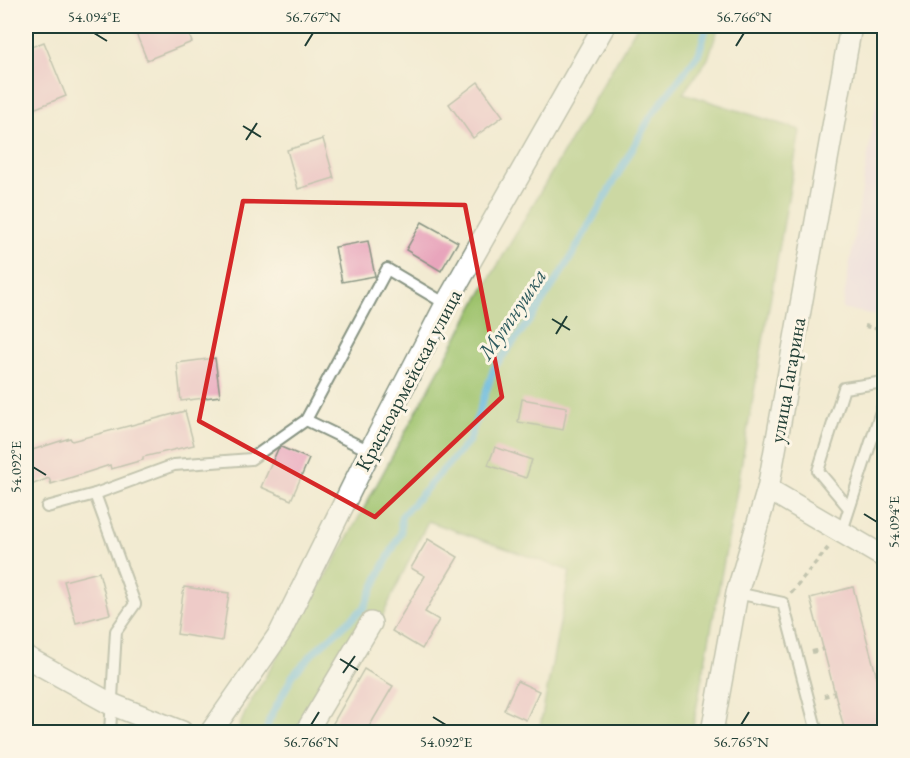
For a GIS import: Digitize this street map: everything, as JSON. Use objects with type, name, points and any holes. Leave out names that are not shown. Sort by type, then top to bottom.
[{"type":"street","name":"Красноармейская улица","points":[[211,732],[280,633],[446,304],[604,26]]},
{"type":"street","name":"улица Гагарина","points":[[712,732],[737,593],[768,489],[851,26]]},
{"type":"street","points":[[768,489],[885,557]]},
{"type":"street","points":[[306,732],[371,623]]},
{"type":"street","points":[[26,657],[111,704],[182,732]]},
{"type":"lane","points":[[47,507],[95,494],[174,465],[251,459],[306,420],[387,269],[446,304]]},
{"type":"lane","points":[[849,508],[818,471],[844,388],[885,382]]},
{"type":"lane","points":[[842,531],[885,402]]},
{"type":"lane","points":[[306,420],[370,451]]},
{"type":"lane","points":[[95,494],[135,604],[116,631],[110,732]]},
{"type":"lane","points":[[737,593],[783,603],[817,732]]},
{"type":"path","points":[[865,326],[882,329],[885,335]]},
{"type":"path","points":[[783,603],[842,531]]},
{"type":"path","points":[[815,652],[824,649]]},
{"type":"highlighted area","points":[[243,201],[465,205],[502,397],[375,517],[199,421]]},
{"type":"shaded area","points":[[884,58],[884,316],[842,309]]},
{"type":"green space","points":[[637,26],[719,26],[708,59],[683,93],[800,130],[692,732],[539,732],[570,571],[428,521],[380,621],[297,732],[237,732],[248,706],[340,552],[475,304]]},
{"type":"building","points":[[133,26],[185,26],[192,42],[147,60]]},
{"type":"building","points":[[44,42],[66,96],[26,112],[26,49]]},
{"type":"building","points":[[478,82],[503,116],[473,138],[449,104]]},
{"type":"building","points":[[323,139],[334,178],[298,189],[287,150]]},
{"type":"building","points":[[422,222],[458,242],[441,271],[406,250]]},
{"type":"building","points":[[368,241],[375,276],[342,282],[335,247]]},
{"type":"building","points":[[215,358],[220,396],[181,401],[177,363]]},
{"type":"building","points":[[522,399],[567,407],[563,430],[518,422]]},
{"type":"building","points":[[185,411],[194,445],[143,457],[143,460],[111,469],[110,465],[51,484],[49,478],[26,487],[26,452],[70,438],[72,441]]},
{"type":"building","points":[[281,447],[309,459],[291,500],[261,487]]},
{"type":"building","points":[[495,447],[532,460],[526,478],[488,465]]},
{"type":"building","points":[[428,539],[458,557],[425,612],[439,620],[422,649],[392,631],[425,576],[411,568]]},
{"type":"building","points":[[99,572],[110,614],[76,623],[64,581]]},
{"type":"building","points":[[184,587],[229,593],[222,641],[177,634]]},
{"type":"building","points":[[853,587],[885,708],[885,732],[845,732],[810,598]]},
{"type":"building","points":[[364,669],[393,686],[366,732],[328,732]]},
{"type":"building","points":[[517,681],[539,691],[526,720],[504,710]]},
{"type":"waterway","name":"Мутнушка","points":[[266,732],[269,720],[293,675],[317,649],[364,608],[401,533],[401,517],[469,441],[494,368],[530,320],[567,264],[651,116],[699,53],[707,26]]}]
